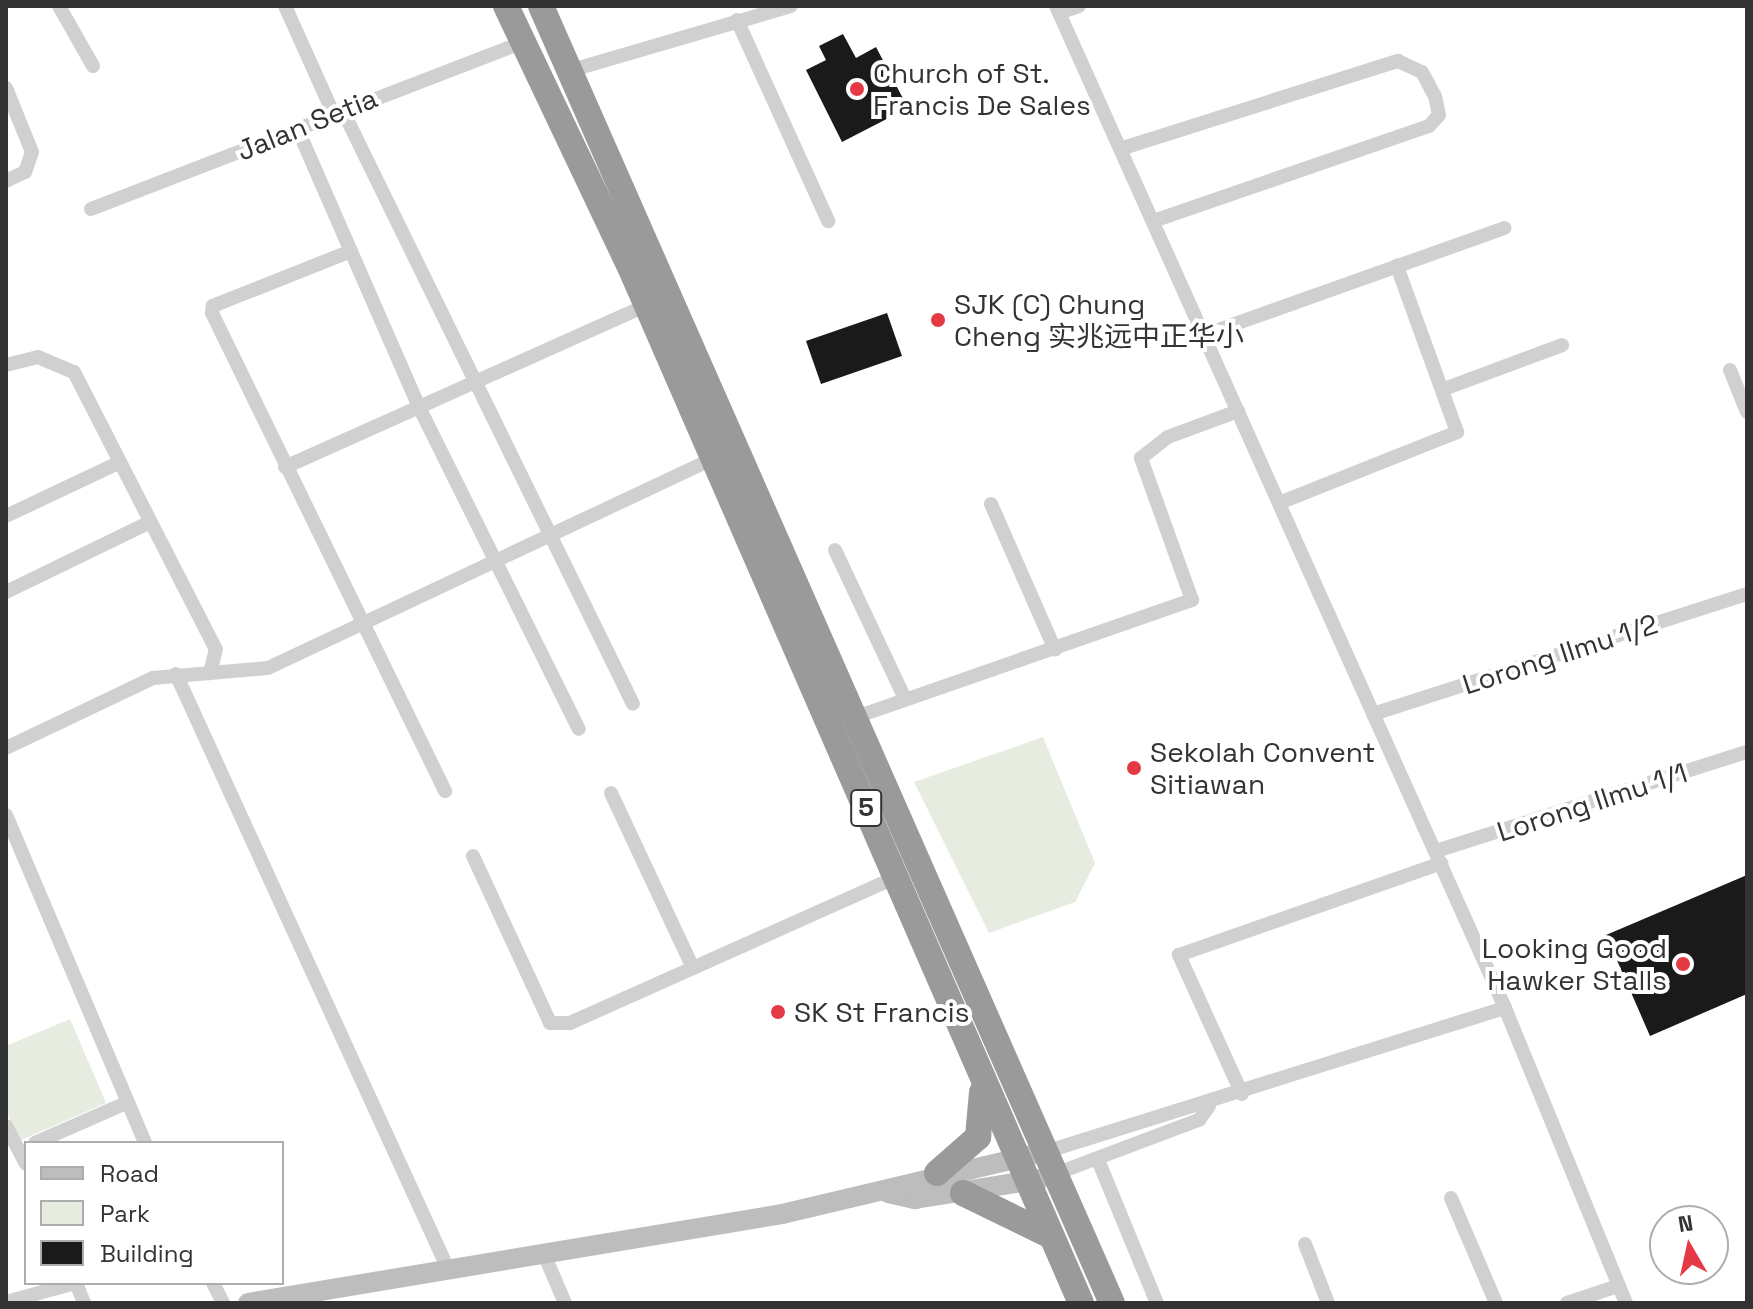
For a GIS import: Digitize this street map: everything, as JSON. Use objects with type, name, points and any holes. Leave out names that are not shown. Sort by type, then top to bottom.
[{"type":"highway","name":"5","points":[[506,6],[634,276],[657,297]]},
{"type":"highway","points":[[524,42],[533,27],[527,6]]},
{"type":"highway","name":"5","points":[[541,6],[572,70],[657,297],[762,500],[1112,1303]]},
{"type":"highway","points":[[572,70],[562,93],[634,276]]},
{"type":"highway","points":[[657,297],[719,436],[710,460]]},
{"type":"highway","name":"5","points":[[710,460],[802,674],[899,876],[982,1082],[1081,1303]]},
{"type":"highway","points":[[762,500],[750,525],[793,624],[802,674]]},
{"type":"highway","points":[[856,717],[854,741],[886,849]]},
{"type":"highway","points":[[937,1173],[978,1137],[982,1082]]},
{"type":"highway","points":[[963,1193],[1051,1236]]},
{"type":"street","points":[[59,6],[93,66]]},
{"type":"street","points":[[285,6],[481,383],[556,534],[633,704]]},
{"type":"street","points":[[572,70],[745,14],[791,6]]},
{"type":"street","points":[[1079,6],[1058,9],[1439,857],[1505,1008],[1626,1303]]},
{"type":"street","points":[[745,14],[828,221]]},
{"type":"street","name":"Jalan Setia","points":[[91,209],[298,130],[338,111],[524,42]]},
{"type":"street","points":[[1120,149],[1398,61],[1422,72],[1435,96],[1439,115],[1429,126],[1153,221]]},
{"type":"street","points":[[6,88],[32,152],[25,172],[6,181]]},
{"type":"street","points":[[298,130],[420,409],[501,560],[579,729]]},
{"type":"street","points":[[1204,335],[1504,228]]},
{"type":"street","points":[[351,251],[212,309],[359,624],[445,791]]},
{"type":"street","points":[[1279,503],[1453,436],[1457,424],[1397,266]]},
{"type":"street","points":[[285,467],[481,383],[657,297]]},
{"type":"street","points":[[1444,389],[1562,345]]},
{"type":"street","points":[[6,365],[38,357],[74,372],[216,649],[210,673]]},
{"type":"street","points":[[1730,370],[1747,412]]},
{"type":"street","points":[[856,717],[1192,600],[1141,458],[1168,437],[1238,411]]},
{"type":"street","points":[[6,748],[128,687],[176,674],[268,668],[710,460]]},
{"type":"street","points":[[6,516],[120,462]]},
{"type":"street","points":[[991,504],[1055,650]]},
{"type":"street","points":[[6,592],[150,522]]},
{"type":"street","points":[[835,550],[905,699]]},
{"type":"street","name":"Lorong Ilmu 1/2","points":[[1373,714],[1747,594]]},
{"type":"street","points":[[176,674],[448,1269]]},
{"type":"street","name":"Lorong Ilmu 1/1","points":[[1242,1094],[1179,955],[1439,857],[1747,752]]},
{"type":"street","points":[[611,793],[693,968]]},
{"type":"street","points":[[6,815],[144,1141]]},
{"type":"street","points":[[473,856],[550,1023],[570,1023],[899,876]]},
{"type":"street","points":[[248,1303],[888,1193],[915,1199],[963,1193],[1050,1163],[1192,1104],[1209,1106],[1505,1008]]},
{"type":"street","points":[[40,1141],[126,1103]]},
{"type":"street","points":[[1050,1163],[1098,1160],[1199,1120],[1209,1106]]},
{"type":"street","points":[[7,1132],[23,1148]]},
{"type":"street","points":[[1098,1160],[1157,1303]]},
{"type":"street","points":[[888,1193],[909,1178],[937,1173],[1022,1171]]},
{"type":"street","points":[[1451,1198],[1496,1303]]},
{"type":"street","points":[[1305,1244],[1328,1303]]},
{"type":"street","points":[[544,1254],[565,1303]]},
{"type":"street","points":[[6,1302],[69,1285]]},
{"type":"street","points":[[214,1285],[223,1303]]},
{"type":"street","points":[[1567,1303],[1618,1286]]},
{"type":"green space","points":[[1043,737],[1095,863],[1075,902],[989,933],[914,782]]},
{"type":"green space","points":[[70,1019],[106,1103],[19,1141],[6,1110],[6,1046]]},
{"type":"building","name":"Church of St. Francis De Sales","points":[[843,34],[856,58],[876,47],[908,108],[842,142],[806,70],[826,60],[819,46]]},
{"type":"building","points":[[887,313],[902,356],[821,384],[806,341]]},
{"type":"building","name":"Looking Good Hawker Stalls","points":[[1747,875],[1747,994],[1650,1036],[1606,935]]},
{"type":"place","name":"Church of St. Francis De Sales","points":[[857,89]]},
{"type":"place","name":"SJK (C) Chung Cheng 实兆远中正华小","points":[[938,320]]},
{"type":"place","name":"Sekolah Convent Sitiawan","points":[[1134,768]]},
{"type":"place","name":"Looking Good Hawker Stalls","points":[[1683,964]]},
{"type":"place","name":"SK St Francis","points":[[778,1012]]}]
